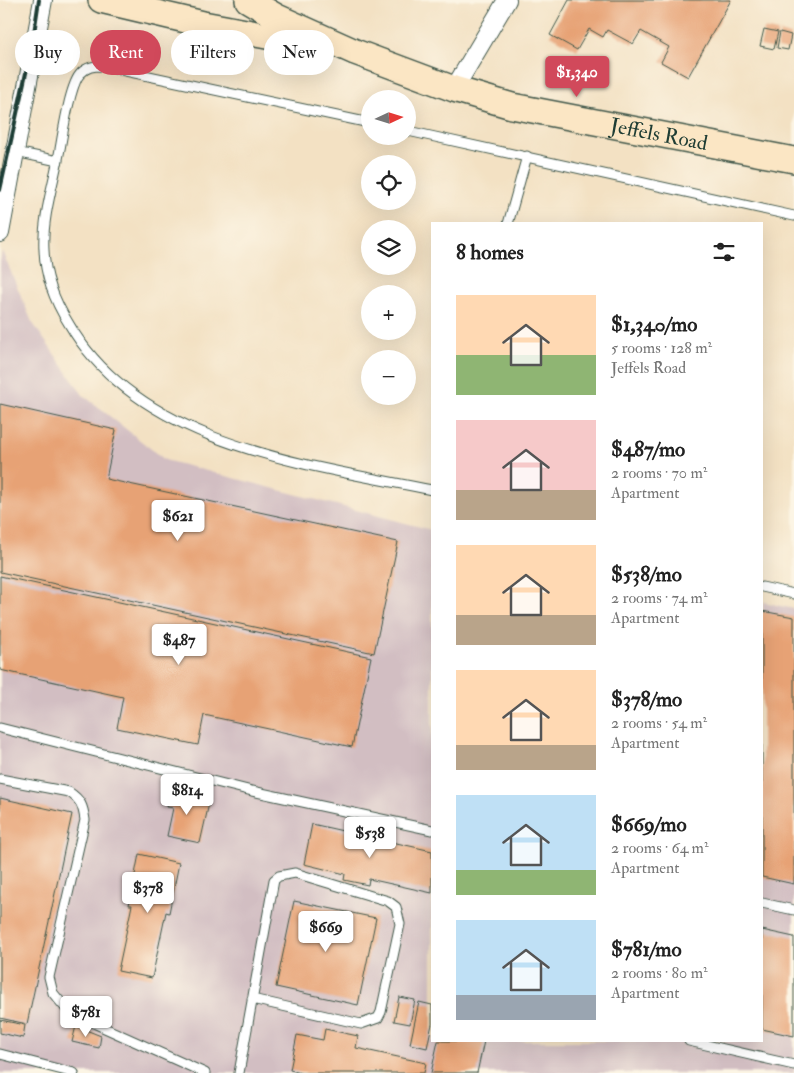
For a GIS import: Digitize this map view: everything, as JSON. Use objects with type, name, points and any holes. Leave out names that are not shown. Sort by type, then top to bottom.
[{"type":"main road","points":[[101,0],[203,24],[355,52]]},
{"type":"main road","points":[[248,0],[277,17],[355,52]]},
{"type":"main road","name":"Jeffels Road","points":[[355,52],[454,90],[512,106],[794,160]]},
{"type":"street","points":[[0,233],[43,0]]},
{"type":"street","points":[[454,90],[507,0]]},
{"type":"lane","points":[[361,121],[102,66],[90,67],[79,74],[66,113],[48,213],[44,249],[47,272],[56,304],[78,340],[99,366],[140,398],[179,422],[219,440],[304,464],[431,490]]},
{"type":"lane","points":[[416,133],[794,216]]},
{"type":"lane","points":[[16,152],[58,161]]},
{"type":"lane","points":[[509,222],[527,156]]},
{"type":"lane","points":[[763,587],[794,594]]},
{"type":"lane","points":[[0,728],[252,791],[431,830]]},
{"type":"lane","points":[[0,779],[69,792],[79,799],[84,807],[85,820],[49,977],[53,993],[60,1004],[69,1012],[205,1073]]},
{"type":"lane","points":[[239,1073],[252,999],[274,880],[279,876],[295,873],[388,901],[396,907],[400,924],[382,1012],[378,1018],[361,1024],[252,999]]},
{"type":"lane","points":[[763,903],[794,910]]},
{"type":"lane","points":[[693,1042],[794,1065]]},
{"type":"lane","points":[[0,1054],[74,1073]]},
{"type":"shaded area","points":[[2,251],[32,322],[83,395],[165,460],[431,530],[431,1042],[763,1042],[763,602],[794,609],[794,1073],[0,1073],[0,262]]},
{"type":"building","points":[[569,0],[731,0],[688,77],[661,62],[669,47],[641,31],[633,44],[607,30],[603,37],[589,29],[577,50],[550,35]]},
{"type":"building","points":[[764,29],[778,32],[774,49],[760,46]]},
{"type":"building","points":[[780,32],[791,35],[788,50],[777,48]]},
{"type":"building","points":[[0,404],[116,430],[106,479],[398,542],[374,653],[0,572]]},
{"type":"building","points":[[0,576],[371,657],[352,747],[204,715],[198,745],[117,728],[123,697],[0,670]]},
{"type":"building","points":[[763,611],[794,617],[794,884],[763,877]]},
{"type":"building","points":[[171,790],[210,799],[200,843],[167,836],[173,808],[167,807]]},
{"type":"building","points":[[0,798],[72,814],[27,1024],[0,1018]]},
{"type":"building","points":[[312,824],[431,851],[431,893],[369,879],[368,885],[344,880],[345,874],[304,864]]},
{"type":"building","points":[[139,854],[179,863],[169,913],[166,912],[152,978],[118,971],[132,905],[129,905]]},
{"type":"building","points":[[294,901],[376,918],[358,1005],[276,987]]},
{"type":"building","points":[[763,930],[794,937],[794,1036],[763,1029]]},
{"type":"building","points":[[399,997],[415,1000],[410,1024],[394,1021]]},
{"type":"building","points":[[419,1002],[431,1005],[431,1029],[427,1048],[410,1044]]},
{"type":"building","points":[[0,1020],[25,1025],[23,1038],[0,1033]]},
{"type":"building","points":[[76,1026],[101,1036],[99,1048],[72,1042]]},
{"type":"building","points":[[325,1029],[358,1036],[356,1048],[426,1063],[424,1073],[301,1073],[290,1070],[297,1035],[323,1040]]},
{"type":"building","points":[[438,1042],[484,1042],[477,1073],[431,1073]]},
{"type":"railway","points":[[0,190],[32,46],[39,0]]}]
